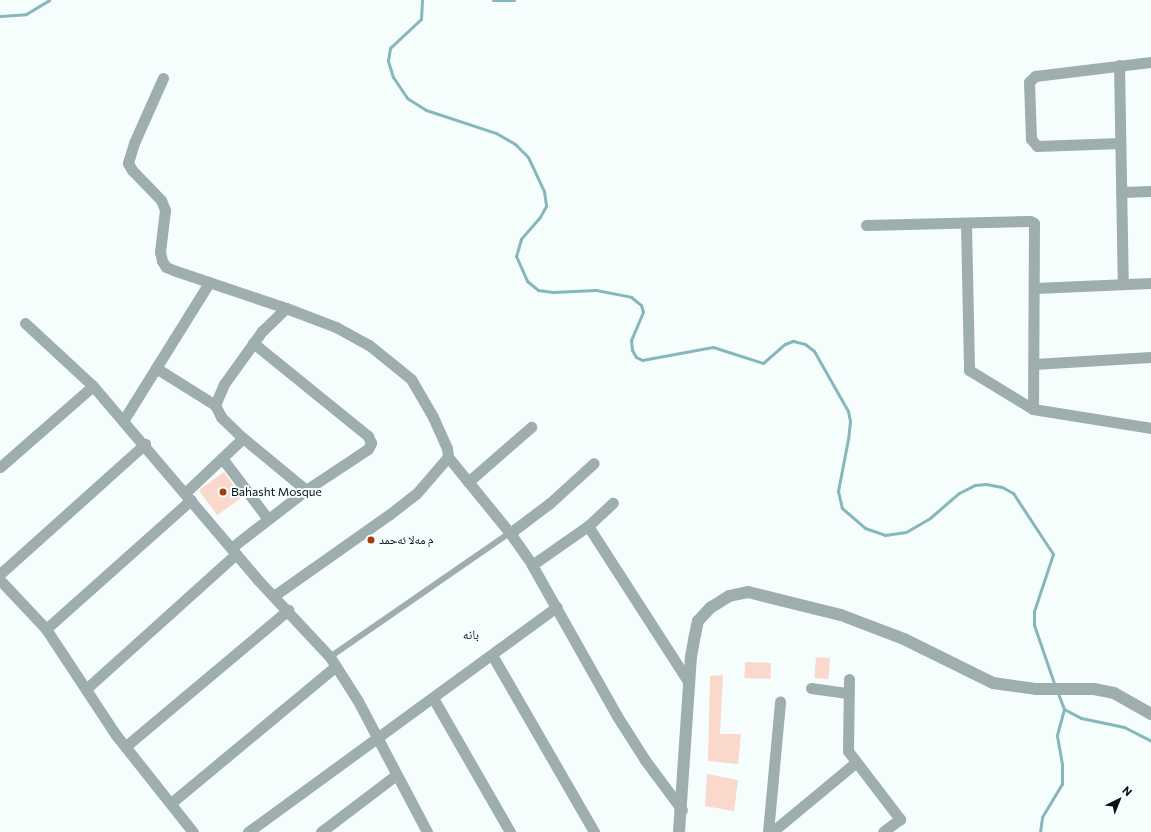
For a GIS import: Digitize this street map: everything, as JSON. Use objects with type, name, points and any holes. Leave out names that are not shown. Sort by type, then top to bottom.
[{"type":"street","points":[[1120,143],[1036,146],[1031,139],[1029,82],[1035,76],[1100,70],[1119,65],[1151,62]]},
{"type":"street","points":[[1119,65],[1123,284]]},
{"type":"street","points":[[163,78],[134,143],[128,163],[132,170],[161,200],[165,210],[160,252],[162,261],[166,267],[209,283],[286,308],[336,327],[370,345],[411,379],[433,417],[447,448],[448,457],[510,533],[532,565],[617,716],[645,760],[682,810]]},
{"type":"street","points":[[1121,192],[1151,191]]},
{"type":"street","points":[[866,225],[966,224],[1030,221],[1034,223],[1035,288],[1033,409]]},
{"type":"street","points":[[966,224],[968,370],[1033,409],[1151,428]]},
{"type":"street","points":[[123,421],[209,283]]},
{"type":"street","points":[[1035,288],[1151,283]]},
{"type":"street","points":[[215,405],[224,384],[253,343],[262,331],[286,308]]},
{"type":"street","points":[[25,323],[93,386],[145,444],[233,551],[275,595],[333,662],[358,701],[427,832]]},
{"type":"street","points":[[86,689],[268,519],[306,490],[368,449],[371,443],[368,436],[253,343]]},
{"type":"street","points":[[1034,364],[1151,357]]},
{"type":"street","points":[[156,368],[215,405],[221,416],[243,438],[306,490]]},
{"type":"street","points":[[0,467],[93,386]]},
{"type":"street","points":[[468,482],[531,427]]},
{"type":"street","points":[[46,629],[188,497],[222,458],[243,438]]},
{"type":"street","points":[[0,574],[145,444]]},
{"type":"street","points":[[275,595],[416,494],[448,457]]},
{"type":"street","points":[[222,458],[268,519]]},
{"type":"street","points":[[510,533],[550,503],[594,463]]},
{"type":"street","points":[[532,565],[588,526],[613,503]]},
{"type":"street","points":[[588,526],[689,683]]},
{"type":"street","points":[[0,580],[46,629],[126,746],[193,832]]},
{"type":"street","points":[[679,832],[682,810],[691,657],[698,621],[710,608],[729,596],[748,592],[841,615],[904,639],[993,683],[1036,689],[1075,687],[1114,693],[1151,714]]},
{"type":"street","points":[[248,832],[557,607]]},
{"type":"street","points":[[126,746],[288,610]]},
{"type":"street","points":[[492,655],[594,832]]},
{"type":"street","points":[[171,803],[333,662]]},
{"type":"street","points":[[849,679],[848,751],[855,763],[900,819],[884,832]]},
{"type":"street","points":[[811,688],[848,693]]},
{"type":"street","points":[[433,698],[510,832]]},
{"type":"street","points":[[768,832],[780,702]]},
{"type":"street","points":[[772,832],[855,763]]},
{"type":"street","points":[[321,832],[396,775]]},
{"type":"lane","points":[[333,662],[510,533]]},
{"type":"building","name":"Bahasht Mosque","points":[[224,472],[242,497],[217,515],[199,490]]},
{"type":"building","points":[[816,657],[830,658],[829,679],[815,678]]},
{"type":"building","points":[[745,662],[771,663],[770,679],[744,678]]},
{"type":"building","points":[[723,675],[720,734],[741,734],[738,764],[708,761],[710,676]]},
{"type":"building","points":[[707,774],[738,780],[734,811],[705,806]]},
{"type":"waterway","points":[[0,16],[26,14],[49,0]]},
{"type":"waterway","points":[[422,0],[421,19],[390,48],[388,61],[393,77],[407,98],[426,110],[496,133],[515,144],[528,157],[544,191],[546,206],[540,217],[521,239],[516,256],[527,281],[538,290],[553,292],[596,290],[631,297],[641,305],[643,312],[631,340],[632,350],[636,357],[642,360],[713,347],[763,363],[785,344],[793,341],[805,344],[814,351],[848,411],[850,421],[848,439],[838,491],[842,508],[865,528],[885,535],[906,532],[930,518],[959,493],[975,485],[986,484],[1002,487],[1013,493],[1053,554],[1034,611],[1034,625],[1055,686]]},
{"type":"waterway","points":[[493,0],[514,0]]},
{"type":"waterway","points":[[1040,832],[1042,817],[1062,784],[1062,764],[1057,735],[1064,709],[1058,693]]},
{"type":"waterway","points":[[1064,709],[1081,718],[1124,727],[1151,741]]},
{"type":"place","name":"Bahasht Mosque","points":[[223,492]]},
{"type":"place","name":"م مەلا ئەحمد","points":[[371,540]]},
{"type":"district","name":"بانە","points":[[471,634]]}]
